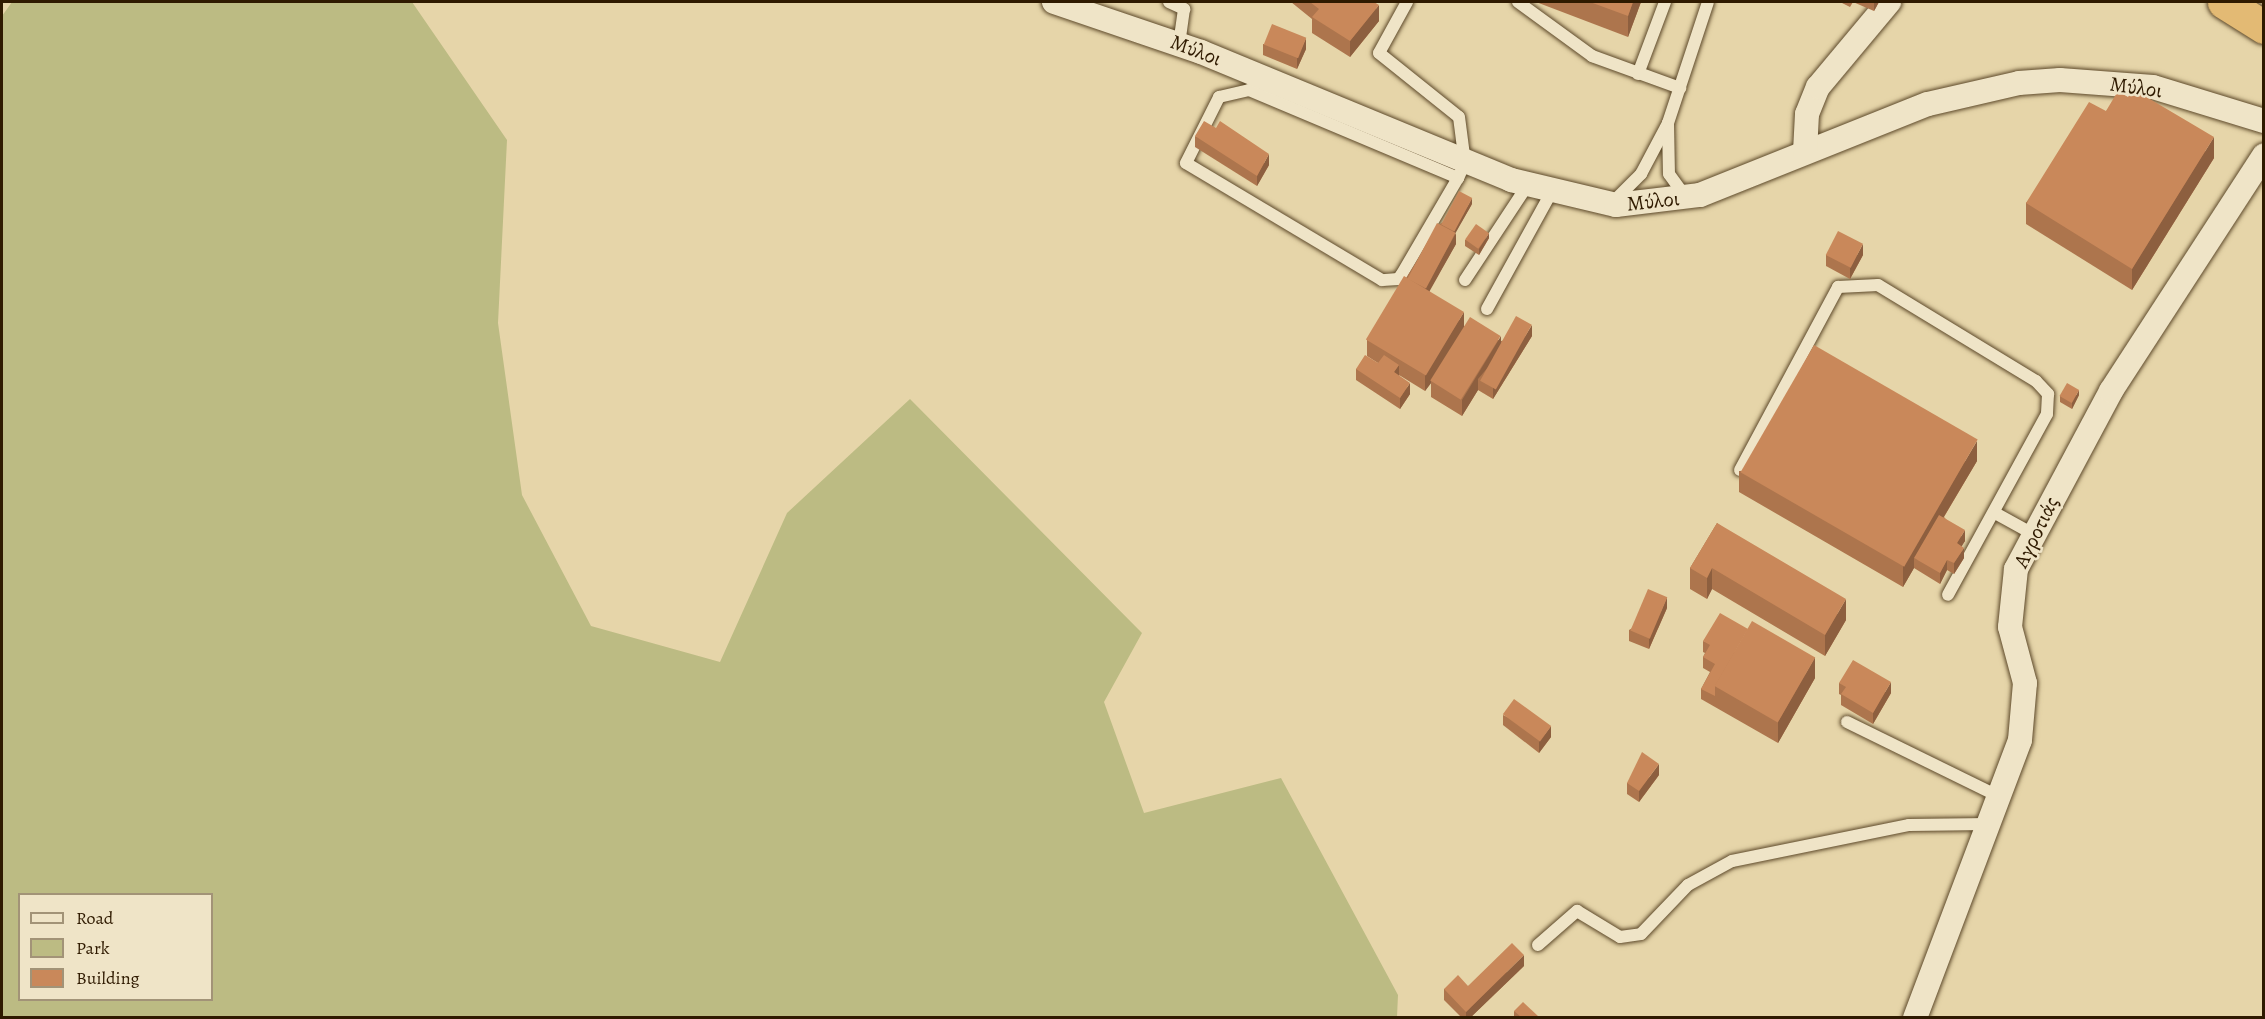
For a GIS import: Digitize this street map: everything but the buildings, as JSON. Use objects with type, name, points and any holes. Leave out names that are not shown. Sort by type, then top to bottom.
[{"type":"highway","points":[[2224,2],[2264,27]]},
{"type":"street","name":"Μύλοι","points":[[1054,2],[1179,43],[1462,170],[1551,194],[1609,204],[1687,198],[1805,152],[1979,89],[2060,80],[2153,87],[2264,121]]},
{"type":"street","points":[[1805,152],[1807,114],[1818,87],[1889,2]]},
{"type":"street","name":"Αγροτιάς","points":[[1915,1017],[1988,824],[2026,710],[2010,597],[2033,534],[2111,391],[2264,155]]},
{"type":"lane","points":[[1168,2],[1184,9],[1179,43]]},
{"type":"lane","points":[[1407,2],[1379,53],[1459,117],[1462,170],[1402,274],[1387,282],[1193,172],[1186,157],[1219,97],[1249,90],[1462,170]]},
{"type":"lane","points":[[1518,2],[1592,56],[1680,88]]},
{"type":"lane","points":[[1638,74],[1665,2]]},
{"type":"lane","points":[[1609,204],[1641,174],[1668,123],[1708,2]]},
{"type":"lane","points":[[1668,123],[1669,174],[1687,198]]},
{"type":"lane","points":[[1465,280],[1527,186]]},
{"type":"lane","points":[[1487,309],[1551,194]]},
{"type":"lane","points":[[1740,470],[1838,287],[1867,282],[2036,381],[2048,394],[2047,414],[1995,513],[1948,595]]},
{"type":"lane","points":[[1995,513],[2033,534]]},
{"type":"lane","points":[[1847,722],[1998,796]]},
{"type":"lane","points":[[1538,945],[1577,911],[1620,937],[1641,934],[1688,885],[1732,861],[1909,825],[1988,824]]},
{"type":"green space","points":[[12,2],[412,2],[507,140],[498,323],[522,495],[591,626],[720,662],[787,513],[910,399],[1142,633],[1104,702],[1144,813],[1281,778],[1398,995],[1397,1017],[2,1017],[2,16]]}]
